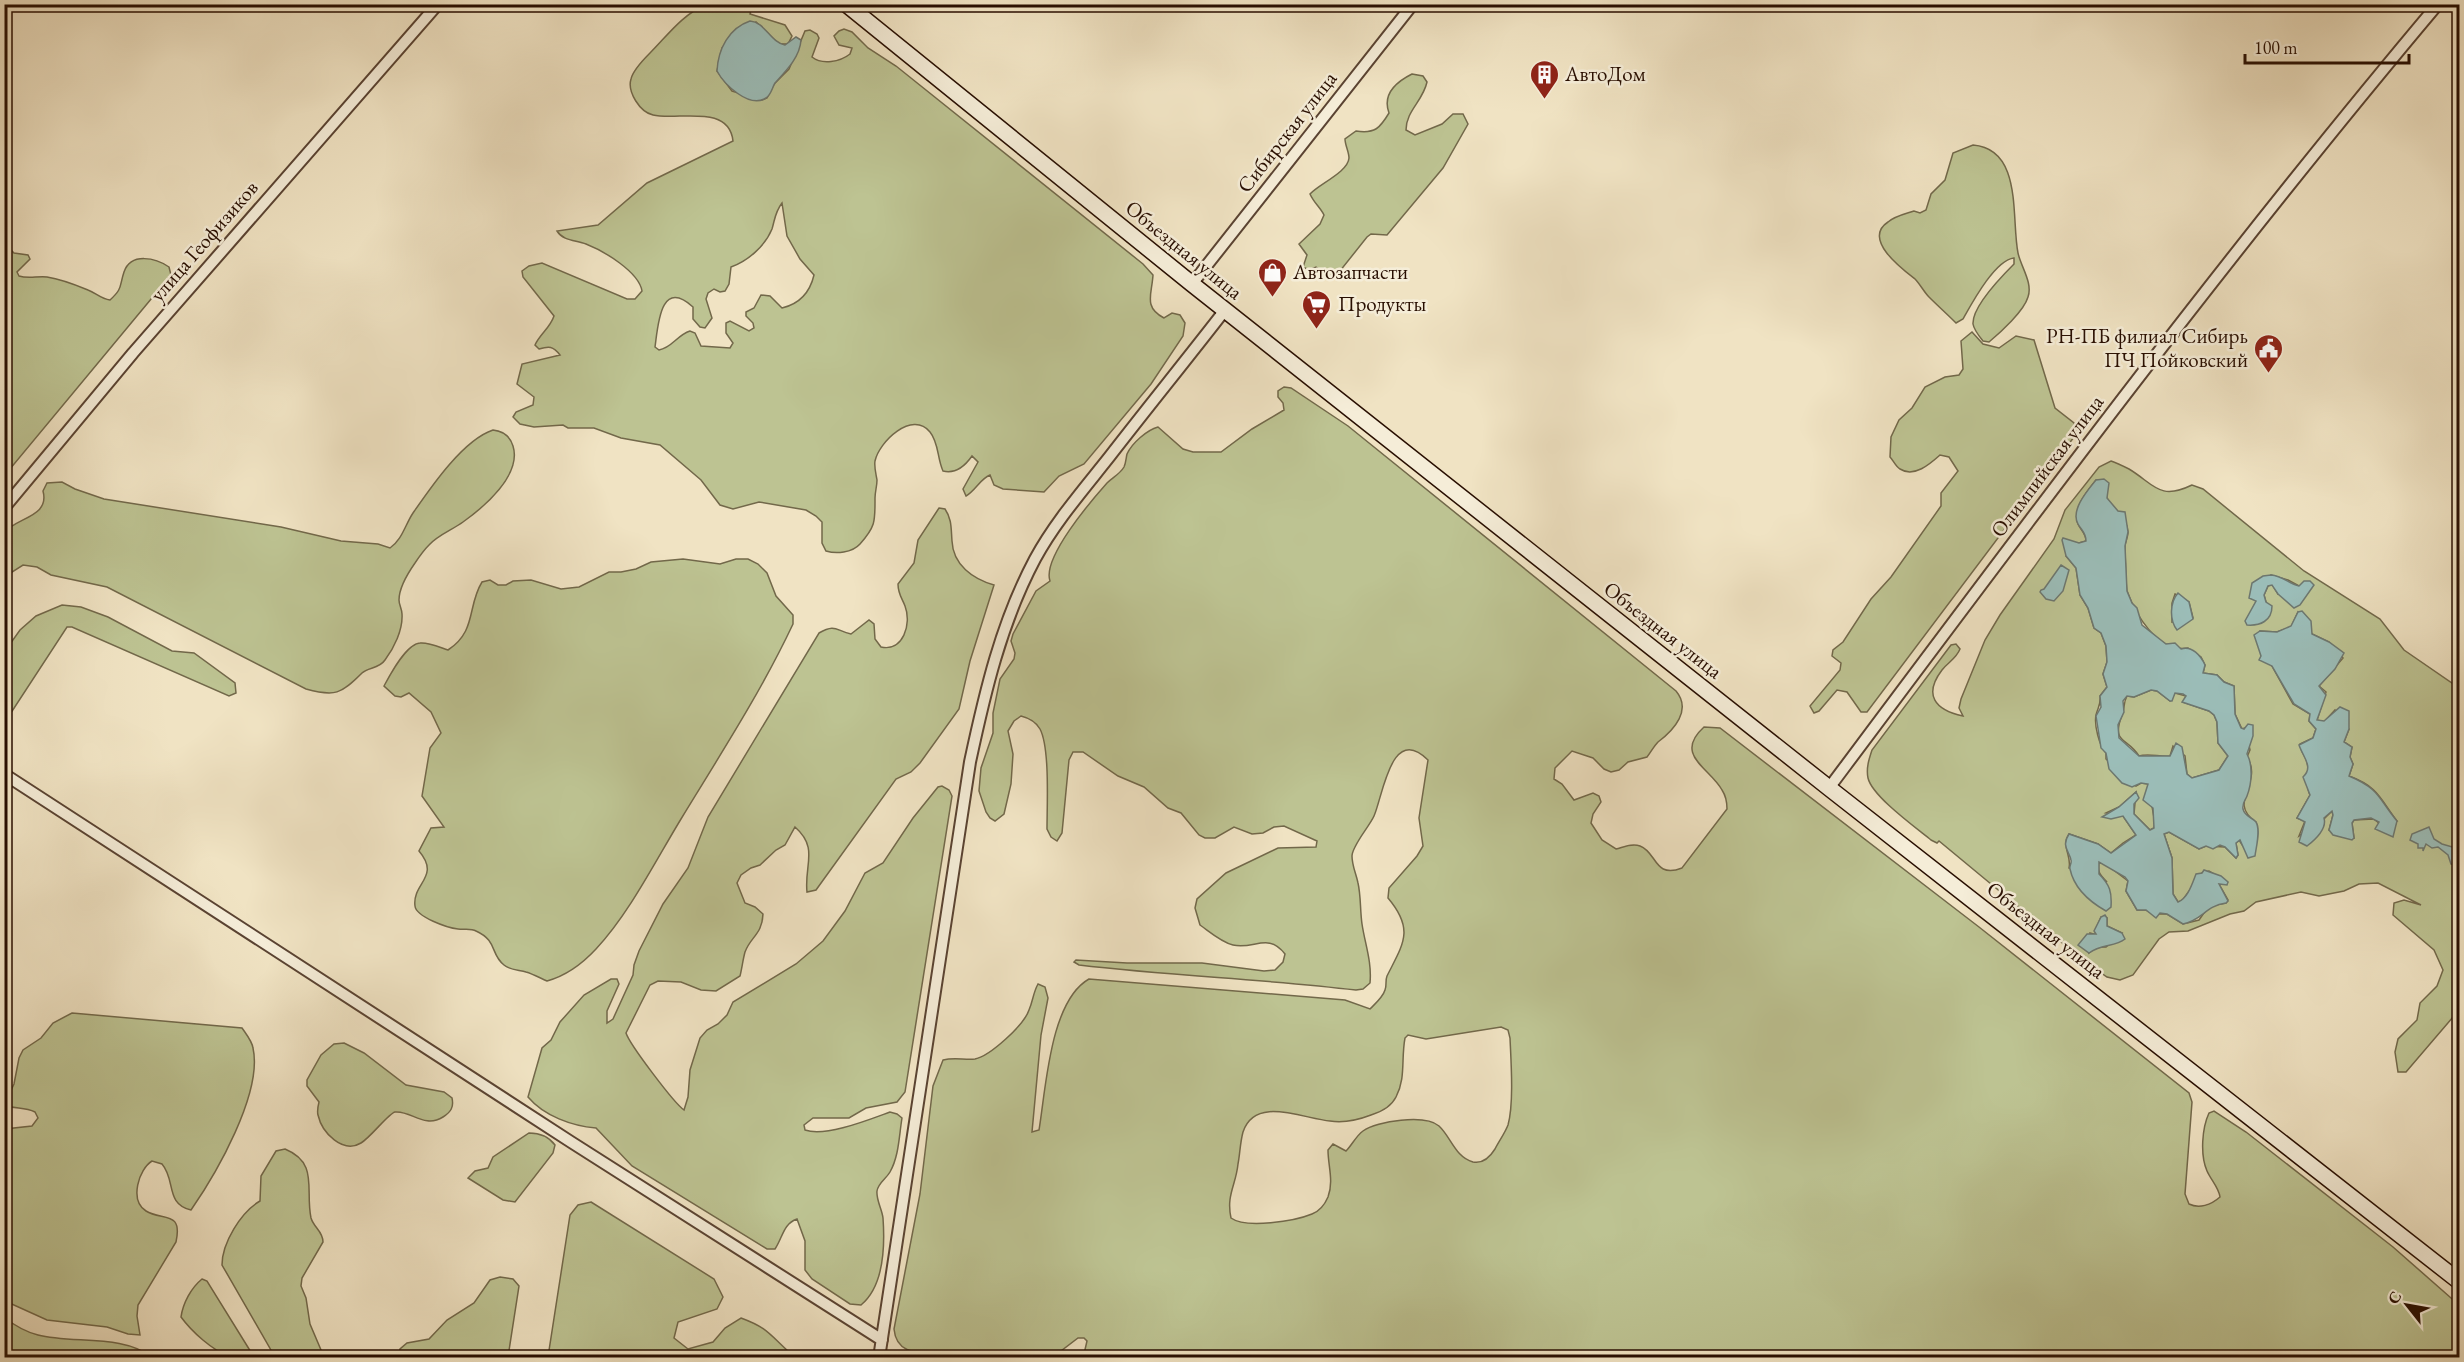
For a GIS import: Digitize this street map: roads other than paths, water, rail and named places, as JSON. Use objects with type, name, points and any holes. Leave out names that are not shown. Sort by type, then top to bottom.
[{"type":"street","name":"улица Геофизиков","points":[[4,508],[132,353],[438,4]]},
{"type":"street","name":"Объездная улица","points":[[846,4],[1192,284],[1829,788],[2460,1282]]},
{"type":"street","name":"Сибирская улица","points":[[1192,284],[1413,4]]},
{"type":"street","name":"Олимпийская улица","points":[[1829,788],[1977,589],[2236,252],[2438,4]]},
{"type":"street","points":[[879,1358],[970,762],[985,691],[1000,642],[1015,601],[1036,558],[1067,511],[1225,310]]},
{"type":"street","points":[[4,774],[571,1142],[882,1340]]},
{"type":"water","points":[[750,21],[760,25],[775,40],[785,45],[796,37],[801,40],[792,63],[775,83],[768,97],[759,101],[738,94],[717,71],[722,47],[726,40],[736,29]]},
{"type":"water","points":[[2104,479],[2109,483],[2107,498],[2118,511],[2125,512],[2128,532],[2125,546],[2127,591],[2137,608],[2142,625],[2166,644],[2175,643],[2181,649],[2192,650],[2199,655],[2205,665],[2203,673],[2217,675],[2224,682],[2234,686],[2235,714],[2241,728],[2244,729],[2248,724],[2253,725],[2253,736],[2247,754],[2251,780],[2243,807],[2245,814],[2257,825],[2255,856],[2248,858],[2240,840],[2236,843],[2238,855],[2236,858],[2220,845],[2213,849],[2206,846],[2199,849],[2169,832],[2164,834],[2172,858],[2173,894],[2178,902],[2187,894],[2196,874],[2204,870],[2221,876],[2228,882],[2227,885],[2219,884],[2228,901],[2226,903],[2213,907],[2183,924],[2167,914],[2160,913],[2156,918],[2146,910],[2137,910],[2126,891],[2128,881],[2125,877],[2099,862],[2099,874],[2111,893],[2111,907],[2106,911],[2084,894],[2075,882],[2070,869],[2071,860],[2066,845],[2069,834],[2098,844],[2111,853],[2136,835],[2123,816],[2111,819],[2102,817],[2119,807],[2136,792],[2139,798],[2134,804],[2134,814],[2150,830],[2154,828],[2153,808],[2143,800],[2148,784],[2141,783],[2132,787],[2122,783],[2109,769],[2106,753],[2101,748],[2096,716],[2101,707],[2100,696],[2107,687],[2103,674],[2107,662],[2106,646],[2101,633],[2094,628],[2088,608],[2080,595],[2076,568],[2066,556],[2062,540],[2063,538],[2079,543],[2086,541],[2085,534],[2078,524],[2076,513],[2081,500],[2096,480]],"holes":[[[2151,690],[2157,691],[2170,701],[2175,693],[2183,694],[2186,696],[2182,702],[2209,711],[2214,715],[2217,722],[2218,743],[2228,756],[2219,770],[2192,778],[2187,774],[2182,747],[2176,743],[2170,756],[2139,756],[2119,738],[2118,725],[2124,712],[2123,701],[2127,696],[2134,697]]]},
{"type":"water","points":[[2061,565],[2069,570],[2063,591],[2054,601],[2046,599],[2040,592]]},
{"type":"water","points":[[2271,575],[2299,586],[2304,581],[2310,581],[2314,585],[2300,605],[2294,608],[2278,594],[2272,585],[2268,586],[2264,595],[2266,602],[2272,606],[2268,619],[2256,625],[2247,625],[2245,621],[2256,601],[2249,598],[2252,583],[2263,576]]},
{"type":"water","points":[[2178,593],[2189,602],[2193,619],[2177,630],[2174,626],[2172,611],[2173,601]]},
{"type":"water","points":[[2302,611],[2311,621],[2312,634],[2329,642],[2344,653],[2335,669],[2319,686],[2326,695],[2317,720],[2324,721],[2340,707],[2349,711],[2349,729],[2344,742],[2352,747],[2350,757],[2353,764],[2349,776],[2373,790],[2397,821],[2393,837],[2375,829],[2379,822],[2371,818],[2354,820],[2352,840],[2333,835],[2329,830],[2332,811],[2324,818],[2324,826],[2314,840],[2307,846],[2299,842],[2305,822],[2297,818],[2310,795],[2303,777],[2308,766],[2299,745],[2313,738],[2316,729],[2309,721],[2310,714],[2294,704],[2272,666],[2259,660],[2261,656],[2254,635],[2260,631],[2277,632],[2291,626],[2298,612]]},
{"type":"water","points":[[2429,827],[2434,839],[2456,848],[2457,865],[2451,864],[2448,855],[2438,847],[2432,848],[2426,844],[2423,851],[2423,848],[2418,848],[2418,844],[2410,840],[2412,834]]},
{"type":"water","points":[[2105,915],[2107,926],[2122,933],[2125,939],[2089,953],[2078,945],[2087,934],[2096,934],[2094,931],[2101,917]]},
{"type":"place","name":"АвтоДом","points":[[1544,100]]},
{"type":"place","name":"Автозапчасти","points":[[1272,298]]},
{"type":"place","name":"Продукты","points":[[1317,330]]},
{"type":"place","name":"РН-ПБ филиал Сибирь ПЧ Пойковский","points":[[2269,374]]}]
